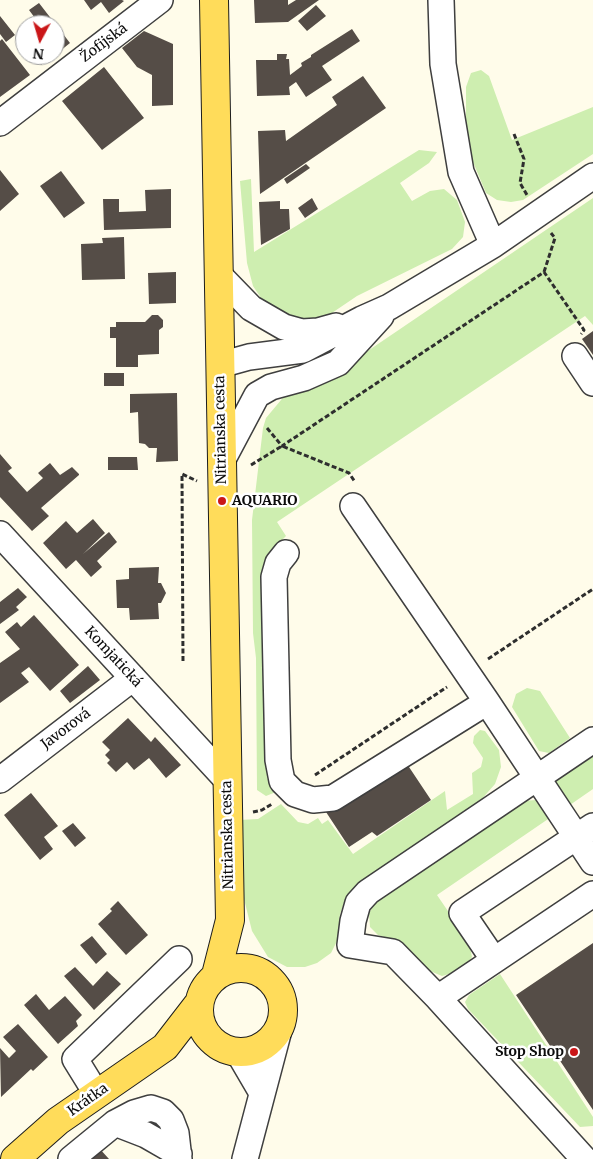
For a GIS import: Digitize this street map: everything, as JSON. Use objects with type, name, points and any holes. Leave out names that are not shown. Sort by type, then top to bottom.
[{"type":"main road","name":"Nitrianska cesta","points":[[214,0],[230,920],[216,975]]},
{"type":"main road","name":"Nitrianska cesta","points":[[230,920],[253,969]]},
{"type":"main road","points":[[165,1047],[227,1048],[245,1052],[260,1048],[274,1037],[279,1030],[284,1013],[281,996],[273,981],[261,972],[246,967],[230,968],[216,975],[204,988],[198,1011],[202,1026],[206,1033],[227,1048]]},
{"type":"main road","name":"Krátka","points":[[15,1159],[58,1121],[165,1047],[199,1003]]},
{"type":"street","name":"Žofijská","points":[[0,123],[160,0]]},
{"type":"street","points":[[441,0],[443,64],[461,172],[493,245]]},
{"type":"street","points":[[220,366],[249,357],[303,350],[389,307],[493,245],[593,176]]},
{"type":"street","points":[[218,275],[251,308],[284,327],[302,332],[318,331],[362,319]]},
{"type":"street","points":[[222,461],[257,395],[270,387],[304,378],[338,363],[389,307]]},
{"type":"street","points":[[576,347],[593,382]]},
{"type":"street","points":[[220,366],[270,387]]},
{"type":"street","points":[[353,506],[536,777],[584,831],[593,862]]},
{"type":"street","name":"Komjatická","points":[[0,534],[227,780]]},
{"type":"street","points":[[286,553],[278,563],[274,577],[278,760],[282,781],[295,794],[313,800],[333,798],[487,702]]},
{"type":"street","name":"Javorová","points":[[0,780],[133,678]]},
{"type":"street","points":[[586,1155],[393,952],[350,945],[353,921],[358,903],[368,892],[593,740]]},
{"type":"street","points":[[494,960],[462,913],[584,831]]},
{"type":"street","points":[[438,998],[593,894]]},
{"type":"street","points":[[96,1093],[75,1059],[179,959]]},
{"type":"street","points":[[245,1159],[279,1030]]},
{"type":"street","points":[[227,1048],[262,1093]]},
{"type":"street","points":[[71,1159],[115,1123],[146,1135],[179,1157]]},
{"type":"path","points":[[514,134],[524,159],[520,183],[528,197]]},
{"type":"path","points":[[251,465],[544,272],[555,238]]},
{"type":"path","points":[[544,272],[584,330],[576,347]]},
{"type":"path","points":[[266,426],[282,446],[349,473]]},
{"type":"path","points":[[183,661],[182,474],[197,481]]},
{"type":"path","points":[[488,659],[593,589]]},
{"type":"path","points":[[313,776],[452,683]]},
{"type":"path","points":[[252,813],[262,810]]},
{"type":"green space","points":[[481,70],[489,76],[512,140],[593,107],[593,154],[523,200],[511,202],[497,200],[486,193],[473,162],[466,133],[466,87],[471,73]]},
{"type":"green space","points":[[419,150],[437,152],[429,163],[400,183],[412,201],[430,191],[444,189],[457,200],[465,222],[463,237],[452,249],[357,296],[326,317],[302,320],[267,307],[253,286],[247,263],[240,181],[251,179],[254,252]]},
{"type":"green space","points":[[593,198],[593,325],[585,316],[277,522],[286,536],[267,555],[261,573],[267,778],[276,792],[266,796],[257,790],[252,520],[263,428],[266,418],[286,394],[325,380]]},
{"type":"green space","points":[[527,688],[540,691],[570,738],[549,753],[539,751],[512,707],[516,694]]},
{"type":"green space","points":[[480,730],[485,731],[499,750],[501,767],[495,784],[480,801],[361,881],[345,900],[340,914],[338,939],[331,953],[317,963],[305,967],[287,967],[268,957],[252,931],[243,895],[239,820],[258,819],[281,804],[298,822],[308,824],[318,818],[322,824],[328,820],[353,854],[445,791],[447,810],[473,794],[472,773],[481,767],[483,758],[473,743],[474,736]]},
{"type":"green space","points":[[593,754],[593,789],[567,807],[551,782]]},
{"type":"green space","points":[[536,800],[546,804],[554,815],[437,895],[469,942],[472,957],[463,970],[442,976],[430,971],[397,941],[378,935],[370,927],[369,913],[378,897],[523,801]]},
{"type":"green space","points":[[500,974],[593,1117],[593,1126],[580,1127],[468,1009],[465,1002],[469,995]]},
{"type":"building","points":[[84,0],[124,1],[109,13],[101,2],[91,10]]},
{"type":"building","points":[[254,0],[288,0],[288,5],[296,0],[319,0],[288,22],[255,23]]},
{"type":"building","points":[[39,3],[48,15],[33,15],[29,10]]},
{"type":"building","points":[[316,5],[326,16],[307,31],[298,21]]},
{"type":"building","points":[[0,16],[15,35],[6,42],[0,34]]},
{"type":"building","points":[[352,29],[360,41],[322,66],[332,80],[306,97],[296,82],[289,87],[290,95],[257,96],[256,60],[277,60],[277,54],[287,54],[286,59],[289,59],[290,75],[302,66],[301,63],[311,57],[311,55]]},
{"type":"building","points":[[144,31],[173,44],[173,105],[152,106],[152,75],[137,67],[122,48]]},
{"type":"building","points":[[65,37],[70,43],[65,47]]},
{"type":"building","points":[[2,39],[15,56],[15,65],[22,65],[30,75],[0,97],[0,41]]},
{"type":"building","points":[[104,67],[144,118],[102,150],[62,101]]},
{"type":"building","points":[[363,76],[386,108],[260,194],[258,131],[285,130],[286,141],[337,105],[332,97]]},
{"type":"building","points":[[306,164],[310,168],[287,184],[284,179]]},
{"type":"building","points":[[0,170],[19,194],[0,211]]},
{"type":"building","points":[[61,171],[85,203],[64,218],[40,186]]},
{"type":"building","points":[[171,189],[171,228],[104,230],[103,199],[119,199],[119,212],[146,211],[145,190]]},
{"type":"building","points":[[312,198],[318,209],[305,218],[298,208]]},
{"type":"building","points":[[280,201],[280,209],[289,209],[290,229],[261,245],[259,202]]},
{"type":"building","points":[[124,237],[125,279],[82,280],[81,244],[103,243],[102,238]]},
{"type":"building","points":[[176,272],[176,303],[149,304],[148,273]]},
{"type":"building","points":[[152,315],[158,315],[163,320],[163,327],[159,330],[159,354],[138,355],[138,367],[116,367],[116,338],[110,338],[110,327],[116,327],[116,322],[145,322]]},
{"type":"building","points":[[593,331],[593,355],[582,339]]},
{"type":"building","points":[[104,373],[124,373],[124,386],[104,386]]},
{"type":"building","points":[[177,393],[178,461],[156,462],[157,448],[149,448],[145,444],[139,443],[138,412],[130,413],[130,394]]},
{"type":"building","points":[[0,454],[12,468],[8,471],[27,492],[43,478],[38,473],[50,463],[60,475],[72,467],[79,474],[41,508],[49,516],[32,531],[0,497]]},
{"type":"building","points":[[108,457],[137,457],[138,470],[108,470]]},
{"type":"building","points":[[93,519],[105,533],[83,554],[109,532],[117,542],[97,561],[102,567],[91,577],[76,560],[66,569],[43,543],[66,521],[77,533]]},
{"type":"building","points":[[159,567],[158,583],[161,583],[166,593],[161,603],[158,603],[159,619],[130,620],[129,608],[117,608],[116,580],[129,579],[129,568]]},
{"type":"building","points":[[18,588],[27,597],[16,607],[19,610],[0,624],[0,602]]},
{"type":"building","points":[[34,615],[79,665],[50,691],[29,667],[21,673],[29,682],[0,703],[0,663],[20,649],[5,632],[17,622],[21,627]]},
{"type":"building","points":[[88,666],[100,680],[70,703],[60,691]]},
{"type":"building","points":[[128,718],[151,742],[155,737],[181,765],[166,778],[149,758],[134,770],[127,762],[116,772],[107,763],[110,760],[105,755],[110,750],[102,742]]},
{"type":"building","points":[[397,749],[431,800],[377,836],[372,832],[349,847],[326,812],[343,800]]},
{"type":"building","points":[[31,793],[58,826],[44,837],[53,849],[40,860],[4,815]]},
{"type":"building","points":[[73,823],[86,838],[75,847],[62,831]]},
{"type":"building","points":[[118,901],[148,935],[126,955],[98,924],[112,911],[110,909]]},
{"type":"building","points":[[92,936],[107,954],[96,964],[80,945]]},
{"type":"building","name":"Stop Shop","points":[[593,943],[593,1110],[516,995]]},
{"type":"building","points":[[75,967],[93,986],[107,971],[121,984],[94,1010],[64,976]]},
{"type":"building","points":[[36,994],[49,1010],[65,996],[82,1015],[76,1021],[78,1026],[58,1044],[24,1005]]},
{"type":"building","points":[[18,1024],[48,1057],[33,1071],[31,1069],[1,1097],[0,1048],[9,1058],[16,1051],[3,1037]]},
{"type":"building","points":[[99,1148],[109,1159],[86,1159]]},
{"type":"place","name":"AQUARIO","points":[[222,501]]},
{"type":"place","name":"Stop Shop","points":[[574,1052]]}]
